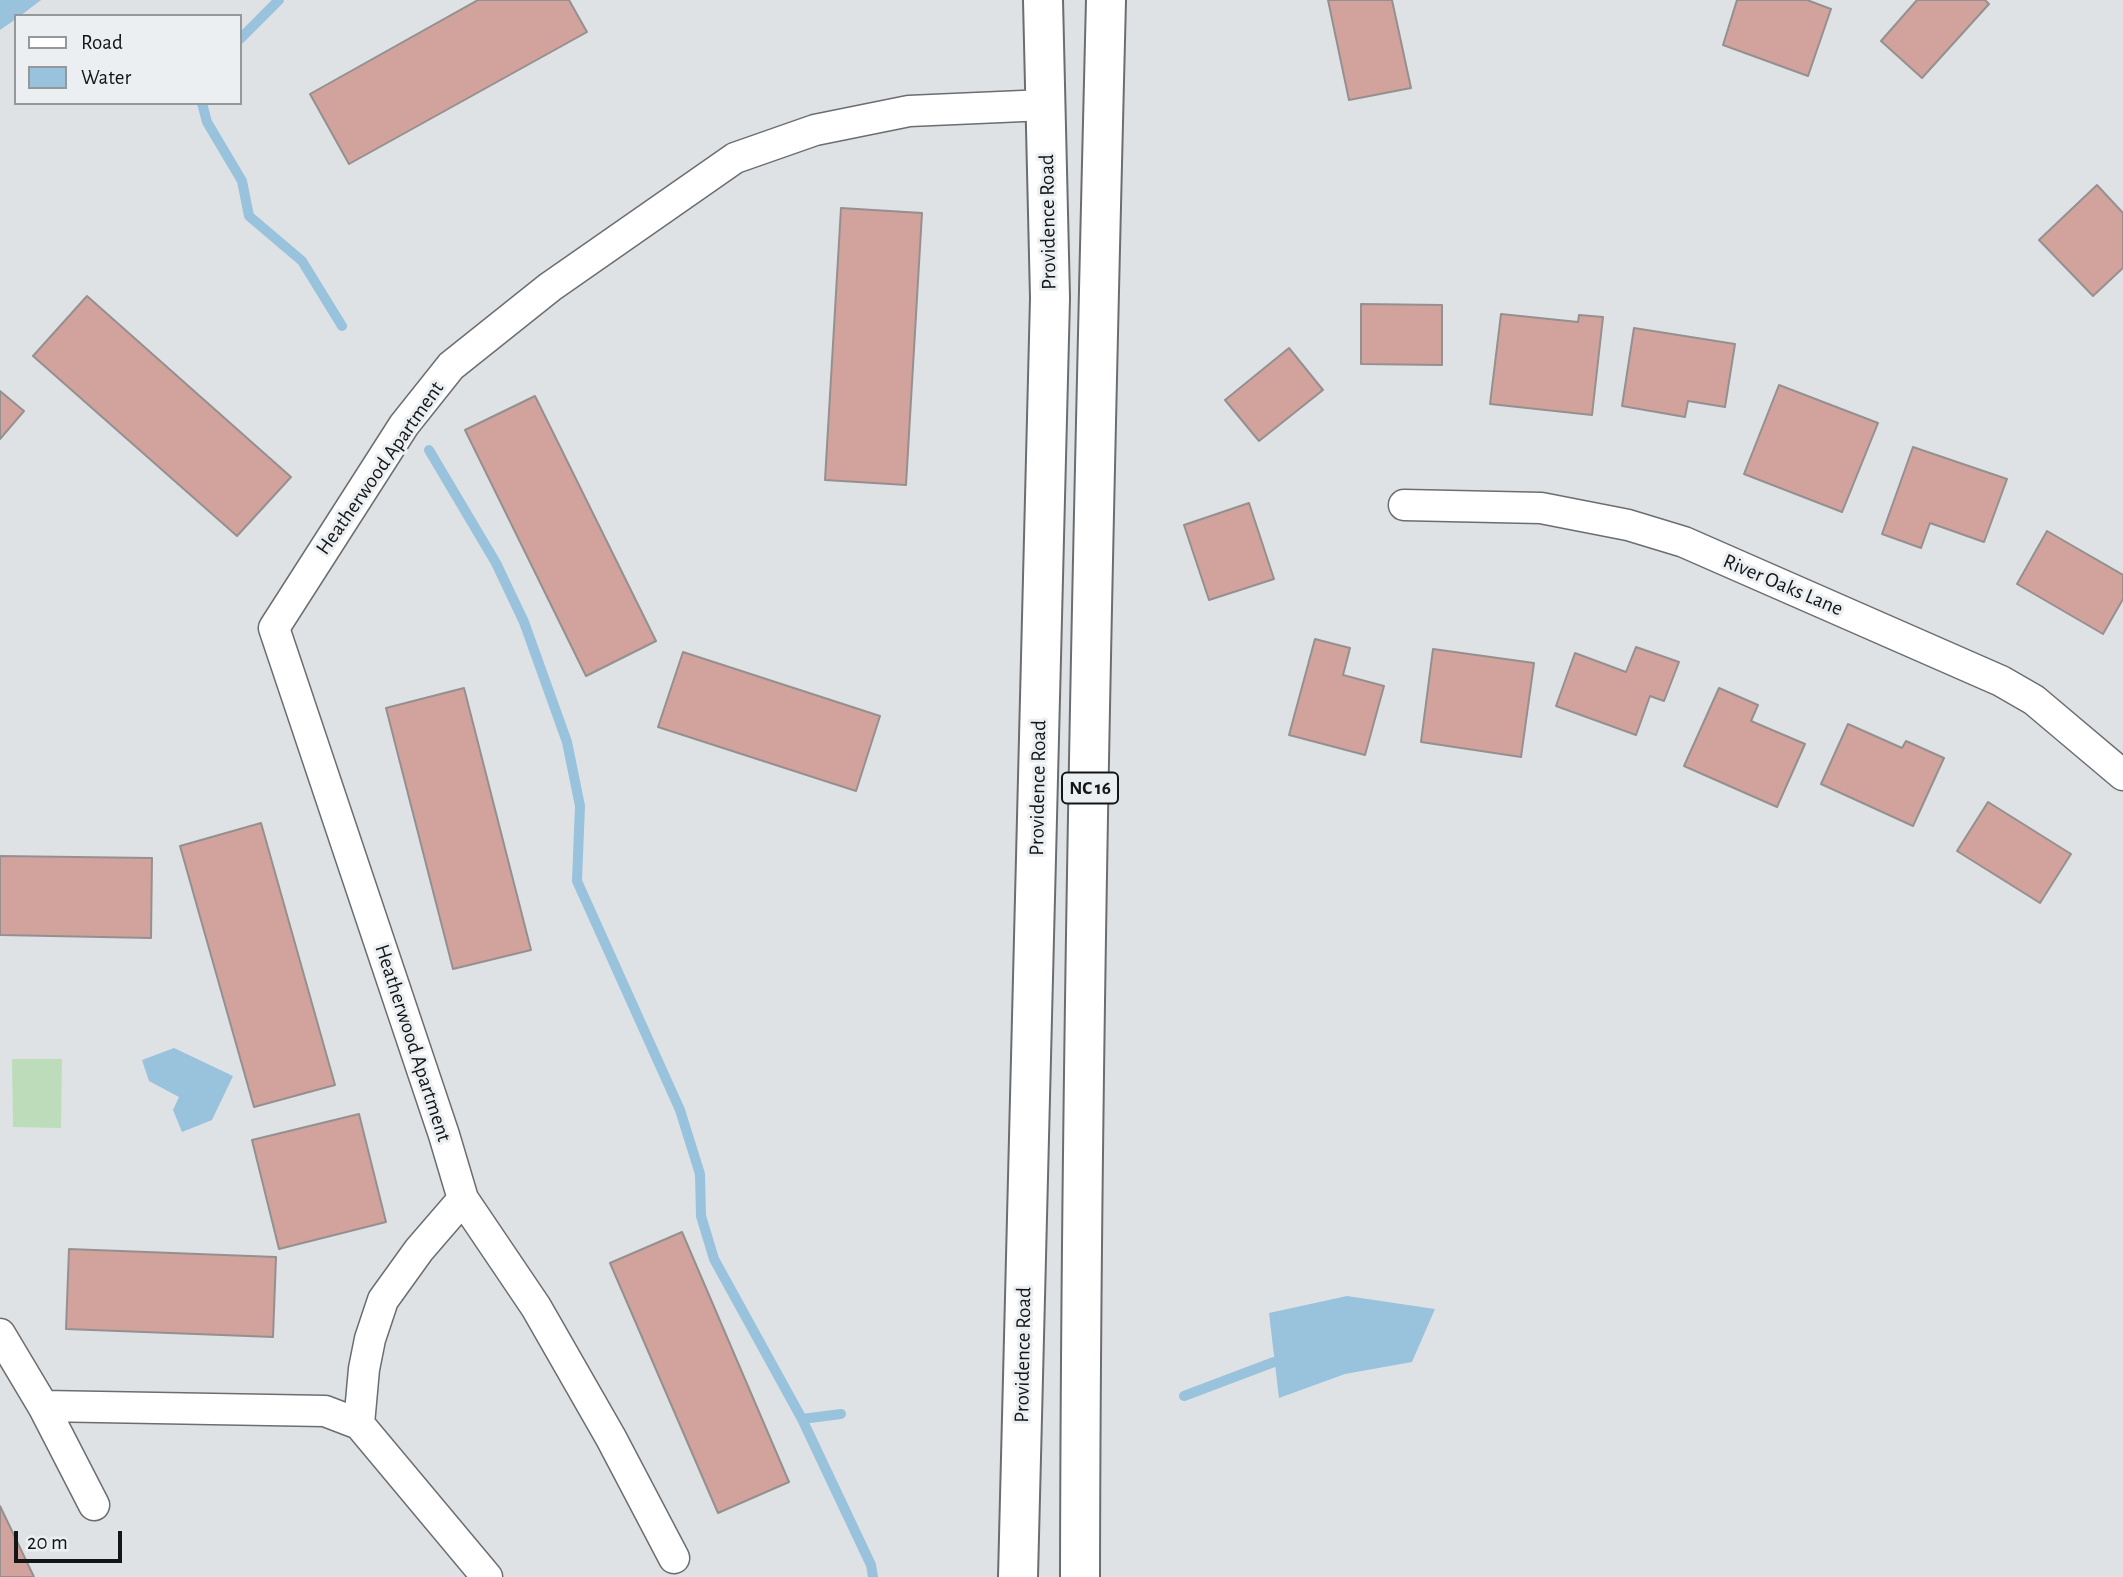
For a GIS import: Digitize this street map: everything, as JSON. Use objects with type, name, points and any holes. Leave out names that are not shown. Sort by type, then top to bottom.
[{"type":"main road","name":"Providence Road","points":[[1018,1577],[1050,298],[1043,0]]},
{"type":"main road","name":"NC 16","points":[[1080,1577],[1080,1389],[1105,0]]},
{"type":"street","name":"Heatherwood Apartment","points":[[674,1558],[611,1438],[536,1307],[463,1199],[274,628],[404,425],[451,366],[550,287],[735,158],[815,130],[909,111],[1046,104]]},
{"type":"street","name":"River Oaks Lane","points":[[1404,505],[1541,508],[1628,524],[1684,542],[2001,681],[2035,700],[2123,775]]},
{"type":"street","points":[[359,1424],[364,1369],[370,1339],[383,1300],[419,1250],[463,1199]]},
{"type":"street","points":[[0,1334],[43,1406],[94,1505]]},
{"type":"street","points":[[43,1406],[325,1410],[359,1424],[487,1577]]},
{"type":"green space","points":[[12,1059],[62,1059],[61,1128],[13,1127]]},
{"type":"water","points":[[0,0],[41,0],[23,14],[14,14],[14,20],[0,30]]},
{"type":"water","points":[[174,1048],[233,1076],[212,1120],[182,1132],[173,1110],[179,1097],[149,1081],[142,1060]]},
{"type":"water","points":[[1347,1296],[1435,1309],[1412,1362],[1345,1374],[1279,1398],[1269,1313]]},
{"type":"building","points":[[478,0],[569,0],[587,32],[349,164],[310,94]]},
{"type":"building","points":[[1328,0],[1392,0],[1411,88],[1349,100]]},
{"type":"building","points":[[1737,0],[1807,0],[1831,9],[1808,76],[1723,45]]},
{"type":"building","points":[[1917,0],[1985,0],[1989,4],[1922,78],[1881,41]]},
{"type":"building","points":[[2097,185],[2123,213],[2123,268],[2093,296],[2039,240]]},
{"type":"building","points":[[841,208],[922,213],[906,485],[825,480]]},
{"type":"building","points":[[87,296],[291,477],[237,536],[33,356]]},
{"type":"building","points":[[1361,304],[1442,305],[1442,365],[1361,364]]},
{"type":"building","points":[[1501,314],[1578,322],[1579,315],[1603,317],[1592,415],[1490,404]]},
{"type":"building","points":[[1634,328],[1735,344],[1725,407],[1688,401],[1685,417],[1622,406]]},
{"type":"building","points":[[1289,348],[1323,390],[1259,441],[1225,400]]},
{"type":"building","points":[[1779,385],[1878,423],[1842,512],[1744,474]]},
{"type":"building","points":[[0,391],[24,411],[0,439]]},
{"type":"building","points":[[535,396],[656,641],[586,676],[465,430]]},
{"type":"building","points":[[1913,447],[2007,479],[1984,542],[1930,523],[1921,548],[1882,534]]},
{"type":"building","points":[[1249,503],[1274,579],[1209,600],[1184,525]]},
{"type":"building","points":[[2047,531],[2123,575],[2123,599],[2103,634],[2017,584]]},
{"type":"building","points":[[1315,639],[1350,648],[1343,675],[1384,686],[1365,755],[1289,735]]},
{"type":"building","points":[[1636,647],[1679,662],[1664,701],[1650,696],[1636,735],[1556,706],[1575,653],[1626,672]]},
{"type":"building","points":[[1433,649],[1534,663],[1521,757],[1421,742]]},
{"type":"building","points":[[683,652],[880,716],[856,791],[658,727]]},
{"type":"building","points":[[464,688],[531,950],[453,969],[386,708]]},
{"type":"building","points":[[1719,688],[1758,705],[1751,721],[1805,744],[1777,807],[1684,766]]},
{"type":"building","points":[[1848,724],[1902,748],[1906,741],[1944,758],[1913,826],[1821,784]]},
{"type":"building","points":[[1988,802],[2071,854],[2040,903],[1957,851]]},
{"type":"building","points":[[261,823],[335,1085],[254,1107],[180,846]]},
{"type":"building","points":[[0,856],[152,858],[151,938],[0,935]]},
{"type":"building","points":[[359,1114],[386,1222],[279,1249],[252,1140]]},
{"type":"building","points":[[682,1232],[789,1482],[718,1513],[610,1263]]},
{"type":"building","points":[[69,1249],[276,1257],[273,1337],[66,1329]]},
{"type":"building","points":[[0,1506],[34,1577],[0,1577]]},
{"type":"waterway","points":[[242,37],[279,0]]},
{"type":"waterway","points":[[203,105],[207,122],[242,181],[249,216],[302,261],[342,326]]},
{"type":"waterway","points":[[429,450],[496,563],[524,622],[567,742],[580,806],[577,881],[680,1110],[700,1174],[701,1216],[714,1259],[802,1419],[871,1565],[873,1577]]},
{"type":"waterway","points":[[1184,1396],[1274,1362]]},
{"type":"waterway","points":[[802,1419],[841,1414]]}]
